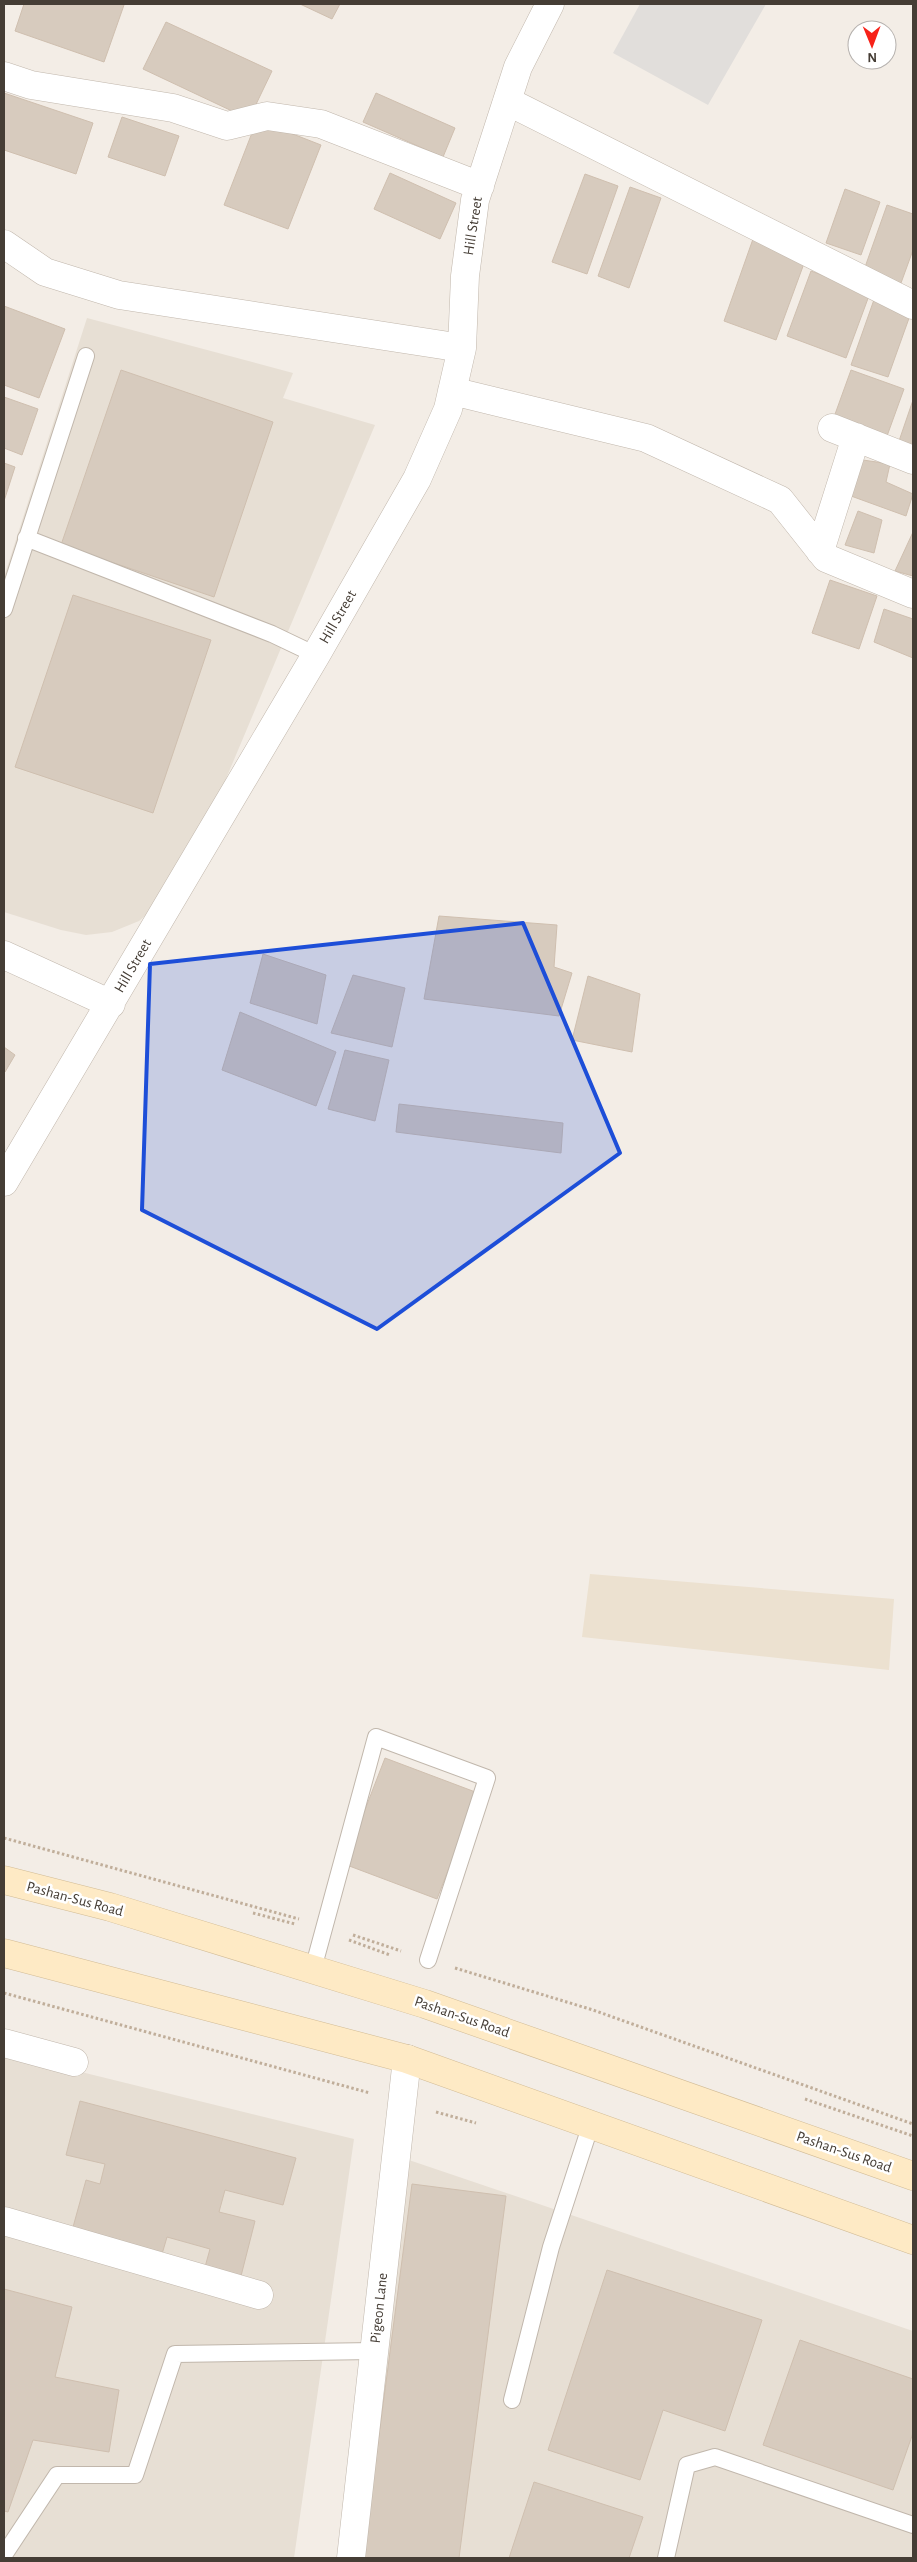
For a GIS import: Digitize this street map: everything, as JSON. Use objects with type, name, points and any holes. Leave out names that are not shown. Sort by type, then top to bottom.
[{"type":"main road","name":"Pashan-Sus Road","points":[[4,1880],[110,1907],[426,2004],[913,2176]]},
{"type":"main road","points":[[4,1953],[407,2058],[913,2240]]},
{"type":"street","name":"Hill Street","points":[[4,1182],[316,655],[416,479],[448,409],[462,348],[465,276],[475,200],[518,67],[548,4]]},
{"type":"street","points":[[4,76],[31,85],[173,108],[227,126],[267,116],[321,124],[480,186]]},
{"type":"street","points":[[507,101],[913,305]]},
{"type":"street","points":[[4,244],[45,272],[119,295],[462,348]]},
{"type":"street","points":[[452,391],[646,438],[780,500],[826,558],[913,594]]},
{"type":"street","points":[[820,551],[844,432],[913,460]]},
{"type":"street","points":[[4,955],[111,1004]]},
{"type":"street","points":[[4,2043],[74,2062]]},
{"type":"street","name":"Pigeon Lane","points":[[351,2558],[407,2058]]},
{"type":"street","points":[[4,2222],[259,2295]]},
{"type":"lane","points":[[4,609],[86,356]]},
{"type":"lane","points":[[26,538],[272,634],[316,655]]},
{"type":"lane","points":[[313,1969],[376,1737],[487,1778],[428,1960]]},
{"type":"lane","points":[[512,2400],[551,2247],[591,2124]]},
{"type":"lane","points":[[4,2555],[57,2475],[135,2475],[175,2354],[374,2352]]},
{"type":"lane","points":[[666,2558],[687,2465],[715,2457],[913,2525]]},
{"type":"path","points":[[4,1838],[324,1926],[593,2010],[913,2124]]},
{"type":"path","points":[[4,1994],[478,2123]]},
{"type":"highlighted area","points":[[523,923],[620,1153],[377,1329],[142,1210],[150,964]]},
{"type":"shaded area","points":[[640,4],[766,4],[708,105],[613,53]]},
{"type":"shaded area","points":[[87,318],[293,373],[283,398],[375,425],[201,838],[158,905],[139,921],[112,932],[86,935],[61,930],[4,912],[4,577]]},
{"type":"shaded area","points":[[590,1574],[894,1599],[889,1670],[582,1637]]},
{"type":"shaded area","points":[[4,2053],[354,2139],[294,2558],[4,2558]]},
{"type":"shaded area","points":[[403,2158],[913,2331],[913,2558],[357,2558]]},
{"type":"building","points":[[24,4],[124,5],[104,62],[15,31]]},
{"type":"building","points":[[300,4],[340,4],[332,19]]},
{"type":"building","points":[[166,22],[272,71],[249,119],[143,69]]},
{"type":"building","points":[[4,93],[93,123],[76,174],[4,150]]},
{"type":"building","points":[[376,93],[455,128],[443,157],[363,122]]},
{"type":"building","points":[[122,117],[179,136],[165,176],[108,157]]},
{"type":"building","points":[[257,120],[321,145],[288,229],[224,205]]},
{"type":"building","points":[[390,173],[456,203],[440,239],[374,209]]},
{"type":"building","points":[[585,174],[618,186],[587,274],[552,262]]},
{"type":"building","points":[[630,187],[661,198],[629,288],[598,276]]},
{"type":"building","points":[[845,189],[880,202],[861,255],[826,243]]},
{"type":"building","points":[[887,205],[913,214],[913,250],[901,283],[864,270]]},
{"type":"building","points":[[753,239],[806,258],[776,340],[724,321]]},
{"type":"building","points":[[811,271],[870,293],[846,358],[787,336]]},
{"type":"building","points":[[876,294],[913,307],[888,377],[851,365]]},
{"type":"building","points":[[4,306],[65,329],[39,398],[4,385]]},
{"type":"building","points":[[121,370],[273,422],[214,597],[61,545]]},
{"type":"building","points":[[851,370],[904,389],[887,436],[834,417]]},
{"type":"building","points":[[4,397],[38,409],[22,455],[4,448]]},
{"type":"building","points":[[913,400],[913,447],[899,441]]},
{"type":"building","points":[[863,460],[890,464],[886,482],[913,494],[906,516],[851,496]]},
{"type":"building","points":[[4,463],[15,467],[4,501]]},
{"type":"building","points":[[858,511],[882,520],[874,553],[845,545]]},
{"type":"building","points":[[913,532],[913,576],[895,571]]},
{"type":"building","points":[[830,580],[877,596],[859,649],[812,633]]},
{"type":"building","points":[[73,595],[211,640],[153,813],[15,767]]},
{"type":"building","points":[[884,609],[913,619],[913,658],[874,642]]},
{"type":"building","points":[[439,916],[557,925],[554,967],[572,973],[559,1016],[424,999]]},
{"type":"building","points":[[263,954],[326,975],[317,1024],[250,1003]]},
{"type":"building","points":[[353,975],[405,988],[392,1047],[331,1033]]},
{"type":"building","points":[[588,976],[640,994],[632,1052],[572,1040]]},
{"type":"building","points":[[240,1012],[336,1052],[316,1106],[222,1070]]},
{"type":"building","points":[[4,1047],[15,1055],[5,1072],[4,1072]]},
{"type":"building","points":[[345,1050],[389,1060],[375,1121],[328,1109]]},
{"type":"building","points":[[399,1104],[563,1123],[561,1153],[396,1132]]},
{"type":"building","points":[[385,1758],[478,1793],[437,1899],[344,1864]]},
{"type":"building","points":[[80,2101],[296,2158],[283,2205],[225,2190],[219,2212],[255,2221],[241,2276],[205,2267],[210,2249],[167,2237],[160,2261],[70,2238],[86,2180],[100,2184],[105,2164],[66,2155]]},
{"type":"building","points":[[412,2184],[506,2196],[459,2558],[363,2558]]},
{"type":"building","points":[[607,2270],[762,2320],[725,2431],[663,2410],[640,2480],[548,2450]]},
{"type":"building","points":[[4,2289],[72,2307],[55,2377],[119,2390],[109,2452],[33,2440],[8,2512],[4,2511]]},
{"type":"building","points":[[800,2340],[913,2379],[913,2433],[893,2490],[763,2445]]},
{"type":"building","points":[[534,2482],[643,2517],[629,2558],[509,2558]]}]
